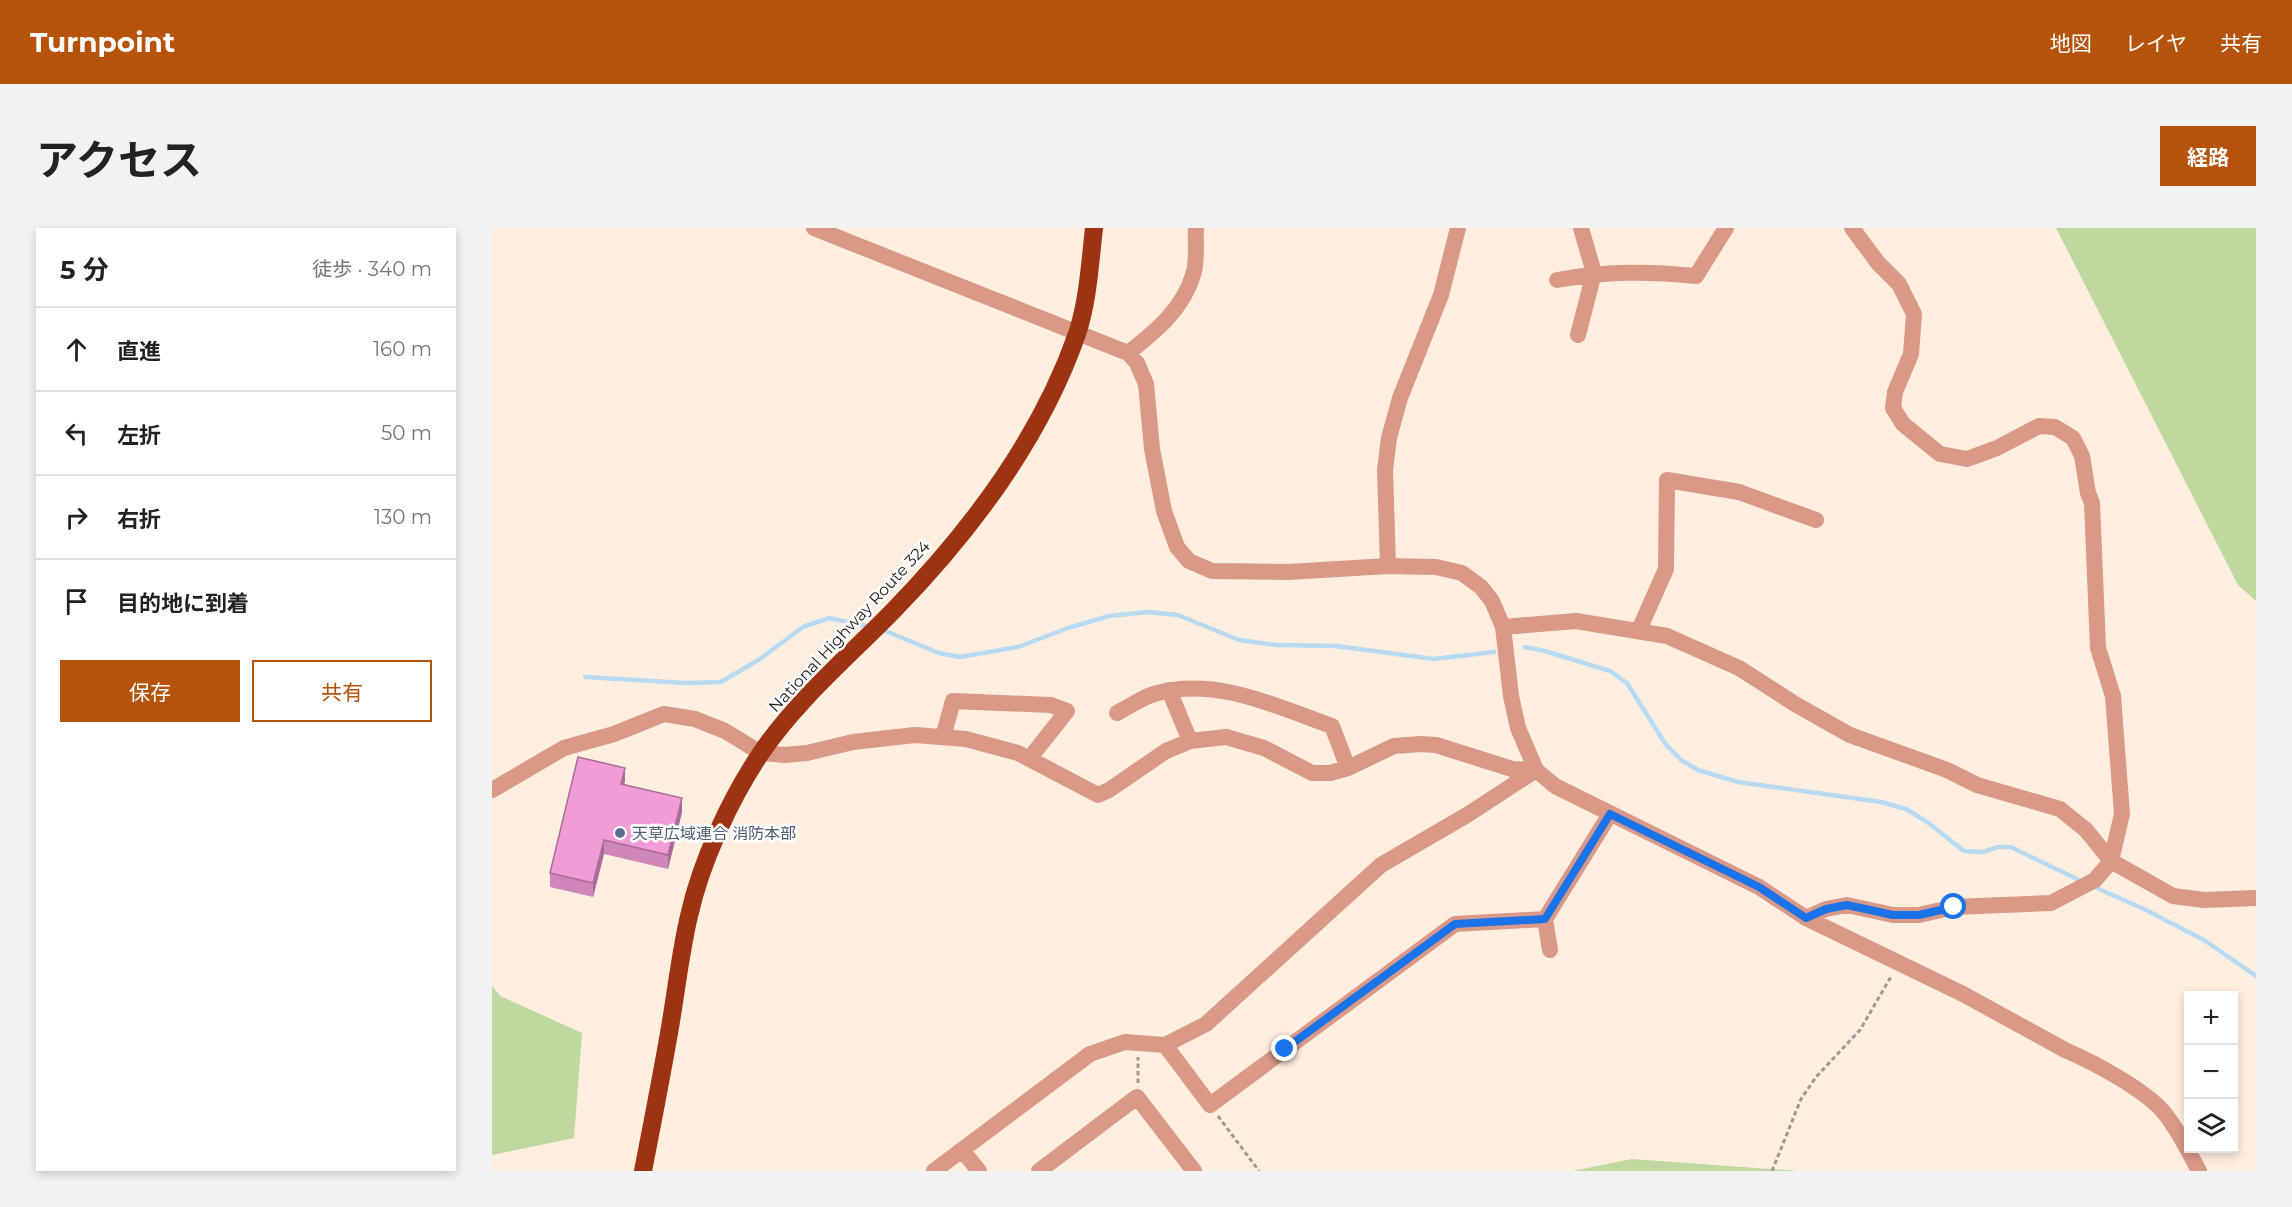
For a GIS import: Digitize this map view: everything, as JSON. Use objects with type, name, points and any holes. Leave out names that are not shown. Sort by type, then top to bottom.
[{"type":"highway","name":"National Highway Route 324","points":[[643,1171],[689,916],[702,870],[723,821],[761,753],[813,690],[901,602],[983,507],[1022,452],[1053,392],[1077,333],[1086,295],[1094,228]]},
{"type":"street","points":[[814,228],[1128,353],[1137,363],[1146,384],[1152,449],[1164,511],[1177,547],[1189,561],[1212,571],[1288,572],[1388,566],[1436,567],[1462,573],[1481,587],[1492,602],[1503,627],[1511,696],[1518,728],[1536,770],[1555,786],[1759,887],[1806,918],[1899,962],[2080,1056],[2142,1093],[2165,1113],[2199,1171]]},
{"type":"street","points":[[1128,353],[1179,306],[1194,274],[1196,228]]},
{"type":"street","points":[[1388,566],[1385,470],[1389,438],[1400,398],[1441,295],[1458,228]]},
{"type":"street","points":[[1578,334],[1594,273],[1581,228]]},
{"type":"street","points":[[1557,280],[1594,273],[1646,271],[1696,276],[1726,228]]},
{"type":"street","points":[[1806,918],[1826,909],[1847,905],[1893,915],[1919,915],[1954,907],[2051,903],[2095,880],[2111,861],[2122,814],[2113,696],[2098,648],[2092,503],[2088,493],[2082,456],[2073,438],[2055,427],[2039,426],[1997,448],[1966,459],[1940,454],[1903,424],[1893,408],[1894,392],[1911,354],[1914,314],[1899,284],[1878,262],[1852,228]]},
{"type":"street","points":[[1640,630],[1666,569],[1667,480],[1738,492],[1816,520]]},
{"type":"street","points":[[1503,627],[1575,621],[1667,636],[1739,668],[1795,704],[1850,735],[1947,770],[1977,785],[2060,809],[2086,830],[2111,861],[2173,896],[2204,900],[2256,898]]},
{"type":"street","points":[[1117,713],[1151,695],[1170,690],[1209,688],[1242,694],[1332,726],[1348,768]]},
{"type":"street","points":[[1170,690],[1190,741]]},
{"type":"street","points":[[944,737],[953,701],[1051,705],[1067,711],[1029,759]]},
{"type":"street","points":[[492,790],[564,748],[614,734],[664,714],[695,718],[725,731],[761,753],[784,755],[807,753],[853,742],[915,735],[966,739],[1018,753],[1098,795],[1166,751],[1190,741],[1226,737],[1264,748],[1312,773],[1348,768],[1394,746],[1422,744],[1436,745],[1512,769],[1536,770]]},
{"type":"street","points":[[934,1171],[1090,1054],[1125,1042],[1166,1045],[1206,1024],[1381,865],[1467,815],[1536,770]]},
{"type":"street","points":[[1550,950],[1545,919],[1610,814]]},
{"type":"street","points":[[1166,1045],[1210,1105],[1455,924],[1545,919]]},
{"type":"street","points":[[1039,1171],[1137,1097],[1192,1170]]},
{"type":"street","points":[[962,1150],[979,1171]]},
{"type":"path","points":[[1772,1171],[1801,1099],[1816,1077],[1860,1030],[1899,962]]},
{"type":"path","points":[[1137,1097],[1138,1043]]},
{"type":"path","points":[[1210,1105],[1259,1171]]},
{"type":"green space","points":[[2056,228],[2256,228],[2256,601],[2238,585]]},
{"type":"green space","points":[[492,986],[500,996],[582,1033],[574,1138],[492,1155]]},
{"type":"green space","points":[[1632,1159],[1798,1171],[1573,1171]]},
{"type":"building","name":"天草広域連合 消防本部","points":[[578,757],[625,768],[621,784],[682,798],[668,855],[604,840],[593,883],[550,873]]},
{"type":"waterway","points":[[883,630],[939,653],[960,657],[1018,647],[1068,628],[1109,616],[1148,612],[1178,615],[1239,640],[1276,645],[1336,646],[1434,659],[1494,652]]},
{"type":"waterway","points":[[585,677],[685,683],[721,682],[760,659],[803,627],[829,618],[871,627]]},
{"type":"waterway","points":[[1525,647],[1610,671],[1627,683],[1666,745],[1681,760],[1698,770],[1738,782],[1881,802],[1906,809],[1964,851],[1983,852],[1998,847],[2011,847],[2081,881]]},
{"type":"waterway","points":[[2092,886],[2144,909],[2204,940],[2256,976]]},
{"type":"place","name":"天草広域連合 消防本部","points":[[620,833]]},
{"type":"route","points":[[1285,1049],[1455,924],[1545,919],[1610,814],[1759,887],[1806,918],[1826,909],[1847,905],[1893,915],[1919,915],[1954,907]]}]
